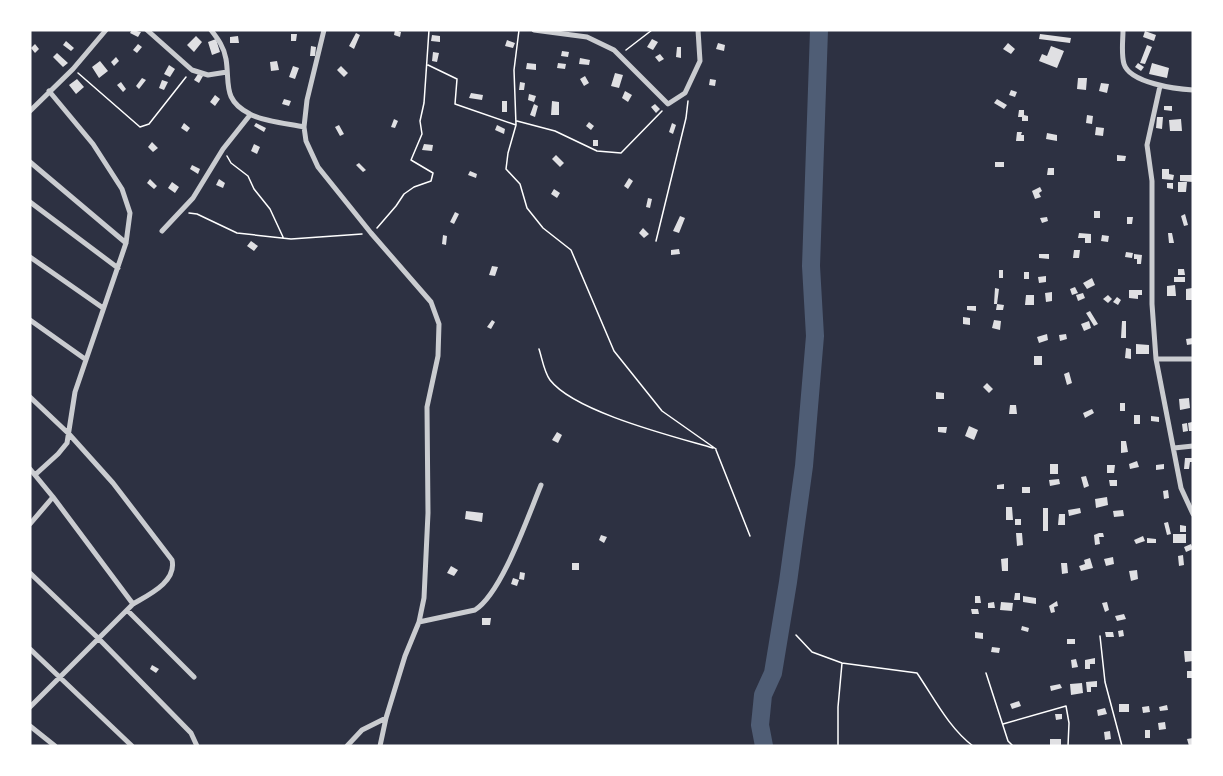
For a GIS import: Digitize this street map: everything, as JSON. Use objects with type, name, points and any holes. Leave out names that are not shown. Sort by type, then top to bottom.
[{"type":"street","points":[[30,111],[73,69],[105,30]]},
{"type":"street","points":[[147,30],[192,69],[207,75],[227,72]]},
{"type":"street","points":[[211,30],[222,46],[228,91],[231,97],[250,115],[304,127]]},
{"type":"street","points":[[324,30],[307,100],[304,127],[306,141],[318,167],[431,302],[439,324],[438,356],[432,375],[427,407],[428,513],[424,598],[419,622],[405,656],[386,718],[380,746]]},
{"type":"street","points":[[534,30],[587,37],[620,54],[668,104],[685,93],[700,60],[698,30]]},
{"type":"street","points":[[1123,30],[1124,65],[1132,74],[1160,86],[1193,90]]},
{"type":"street","points":[[1160,86],[1147,145],[1152,181],[1152,304],[1156,359],[1181,488],[1191,505],[1193,514]]},
{"type":"street","points":[[36,474],[67,444],[75,392],[126,243],[130,213],[122,189],[93,144],[49,91]]},
{"type":"street","points":[[162,231],[193,198],[223,149],[250,115]]},
{"type":"street","points":[[30,162],[126,243]]},
{"type":"street","points":[[30,202],[118,268]]},
{"type":"street","points":[[30,257],[103,308]]},
{"type":"street","points":[[30,320],[85,359]]},
{"type":"street","points":[[1156,359],[1193,359]]},
{"type":"street","points":[[30,398],[69,434],[113,483],[172,560],[173,566],[167,579],[158,589],[133,604],[30,707]]},
{"type":"street","points":[[1174,448],[1193,446]]},
{"type":"street","points":[[30,469],[133,604]]},
{"type":"street","points":[[419,622],[475,610],[483,605],[491,595],[515,548],[541,485]]},
{"type":"street","points":[[30,524],[52,497]]},
{"type":"street","points":[[30,573],[98,638],[191,733],[197,746]]},
{"type":"street","points":[[128,610],[194,677]]},
{"type":"street","points":[[30,649],[132,746]]},
{"type":"street","points":[[347,746],[362,730],[386,718]]},
{"type":"street","points":[[30,726],[55,746]]},
{"type":"path","points":[[179,212],[197,214],[237,233],[283,238],[371,233],[404,194],[414,187],[431,181],[433,173],[411,160],[422,135],[420,121],[424,103],[429,30]]},
{"type":"path","points":[[519,30],[514,70],[516,125],[506,169],[520,184],[527,208],[543,228],[572,250],[614,351],[662,411],[716,449],[750,536]]},
{"type":"path","points":[[620,54],[652,30]]},
{"type":"path","points":[[427,64],[457,79],[456,104],[516,125]]},
{"type":"path","points":[[73,69],[140,127],[149,124],[192,69]]},
{"type":"path","points":[[656,241],[686,118],[688,99],[685,93]]},
{"type":"path","points":[[516,120],[555,131],[597,151],[621,153],[668,104]]},
{"type":"path","points":[[223,149],[231,163],[248,176],[254,189],[270,208],[283,238]]},
{"type":"path","points":[[539,349],[549,379],[573,399],[632,423],[716,449]]},
{"type":"path","points":[[796,635],[812,652],[842,663],[917,673],[946,717],[963,739],[973,746]]},
{"type":"path","points":[[1100,636],[1105,682],[1122,746]]},
{"type":"path","points":[[838,746],[838,707],[842,663]]},
{"type":"path","points":[[986,674],[1008,741],[1012,746]]},
{"type":"path","points":[[1003,724],[1066,706],[1069,723],[1068,746]]},
{"type":"building","points":[[132,30],[141,32],[138,37],[130,33]]},
{"type":"building","points":[[395,30],[401,32],[400,37],[394,35]]},
{"type":"building","points":[[1145,31],[1156,35],[1154,41],[1143,37]]},
{"type":"building","points":[[356,33],[360,35],[354,49],[349,46]]},
{"type":"building","points":[[291,34],[297,34],[296,41],[291,41]]},
{"type":"building","points":[[1040,34],[1071,38],[1070,43],[1039,39]]},
{"type":"building","points":[[432,35],[440,36],[440,42],[431,41]]},
{"type":"building","points":[[196,36],[202,42],[194,52],[187,45]]},
{"type":"building","points":[[238,36],[239,43],[230,43],[230,37]]},
{"type":"building","points":[[216,39],[220,52],[212,55],[208,42]]},
{"type":"building","points":[[652,39],[658,42],[653,50],[647,47]]},
{"type":"building","points":[[507,40],[515,43],[513,48],[505,46]]},
{"type":"building","points":[[66,41],[74,48],[71,51],[63,45]]},
{"type":"building","points":[[718,43],[725,45],[724,51],[716,49]]},
{"type":"building","points":[[1008,43],[1015,49],[1011,54],[1003,49]]},
{"type":"building","points":[[35,44],[39,49],[35,53],[31,48]]},
{"type":"building","points":[[138,44],[142,47],[137,53],[133,50]]},
{"type":"building","points":[[1147,45],[1152,47],[1145,64],[1140,63]]},
{"type":"building","points":[[311,46],[316,47],[315,56],[310,56]]},
{"type":"building","points":[[1051,46],[1064,51],[1057,68],[1039,61],[1042,54],[1047,56]]},
{"type":"building","points":[[677,47],[681,47],[681,58],[676,57]]},
{"type":"building","points":[[562,51],[569,52],[568,57],[561,56]]},
{"type":"building","points":[[433,52],[439,53],[437,62],[432,61]]},
{"type":"building","points":[[57,53],[68,63],[63,67],[53,57]]},
{"type":"building","points":[[660,54],[664,59],[659,62],[655,57]]},
{"type":"building","points":[[116,57],[119,61],[114,66],[111,62]]},
{"type":"building","points":[[580,58],[590,60],[589,65],[579,64]]},
{"type":"building","points":[[100,61],[108,71],[99,78],[92,67]]},
{"type":"building","points":[[277,61],[279,70],[271,71],[270,62]]},
{"type":"building","points":[[527,63],[536,64],[536,70],[526,69]]},
{"type":"building","points":[[558,63],[566,64],[565,69],[557,68]]},
{"type":"building","points":[[1138,63],[1144,67],[1141,71],[1135,67]]},
{"type":"building","points":[[1152,63],[1169,68],[1167,78],[1149,74]]},
{"type":"building","points":[[169,65],[175,69],[170,77],[164,74]]},
{"type":"building","points":[[293,66],[299,68],[295,79],[289,77]]},
{"type":"building","points":[[341,66],[348,73],[344,77],[337,70]]},
{"type":"building","points":[[615,73],[623,75],[619,88],[611,86]]},
{"type":"building","points":[[198,74],[203,76],[199,83],[194,80]]},
{"type":"building","points":[[585,76],[589,83],[584,86],[580,79]]},
{"type":"building","points":[[142,78],[146,80],[139,89],[136,86]]},
{"type":"building","points":[[1078,78],[1087,78],[1086,90],[1077,89]]},
{"type":"building","points":[[77,79],[84,87],[76,94],[69,85]]},
{"type":"building","points":[[710,79],[716,80],[715,86],[709,85]]},
{"type":"building","points":[[162,80],[168,82],[164,90],[159,88]]},
{"type":"building","points":[[121,82],[126,89],[123,92],[117,85]]},
{"type":"building","points":[[520,82],[525,83],[524,90],[519,90]]},
{"type":"building","points":[[1101,83],[1109,84],[1107,93],[1099,91]]},
{"type":"building","points":[[1011,90],[1017,92],[1015,97],[1009,95]]},
{"type":"building","points":[[625,91],[632,95],[628,102],[622,98]]},
{"type":"building","points":[[471,93],[483,95],[482,100],[469,98]]},
{"type":"building","points":[[529,94],[536,96],[534,102],[528,100]]},
{"type":"building","points":[[215,95],[220,99],[215,106],[210,102]]},
{"type":"building","points":[[284,99],[291,101],[289,106],[282,104]]},
{"type":"building","points":[[997,99],[1007,105],[1004,109],[994,103]]},
{"type":"building","points":[[502,101],[507,101],[507,112],[502,112]]},
{"type":"building","points":[[552,101],[559,102],[559,115],[551,115]]},
{"type":"building","points":[[534,104],[538,106],[535,117],[530,115]]},
{"type":"building","points":[[655,104],[660,109],[656,113],[651,107]]},
{"type":"building","points":[[1164,106],[1172,106],[1172,111],[1164,110]]},
{"type":"building","points":[[1019,110],[1024,110],[1028,121],[1022,121],[1022,117],[1018,117]]},
{"type":"building","points":[[1087,115],[1093,116],[1092,124],[1086,123]]},
{"type":"building","points":[[1157,117],[1163,117],[1162,129],[1156,128]]},
{"type":"building","points":[[394,119],[398,121],[395,128],[391,127]]},
{"type":"building","points":[[1181,119],[1182,131],[1170,131],[1169,120]]},
{"type":"building","points":[[589,122],[594,126],[591,130],[586,126]]},
{"type":"building","points":[[184,123],[190,128],[187,132],[181,128]]},
{"type":"building","points":[[256,123],[266,128],[264,132],[254,126]]},
{"type":"building","points":[[672,123],[676,125],[673,134],[669,132]]},
{"type":"building","points":[[339,125],[344,134],[340,136],[335,127]]},
{"type":"building","points":[[497,125],[505,129],[504,134],[495,130]]},
{"type":"building","points":[[1096,127],[1104,128],[1103,136],[1095,135]]},
{"type":"building","points":[[1017,132],[1022,132],[1024,141],[1016,141]]},
{"type":"building","points":[[1047,133],[1057,135],[1057,141],[1046,139]]},
{"type":"building","points":[[593,140],[598,140],[598,146],[593,146]]},
{"type":"building","points":[[152,142],[158,148],[153,152],[148,147]]},
{"type":"building","points":[[254,144],[260,147],[257,154],[251,151]]},
{"type":"building","points":[[424,144],[433,145],[432,151],[422,150]]},
{"type":"building","points":[[556,155],[564,163],[560,167],[552,159]]},
{"type":"building","points":[[1117,155],[1126,156],[1125,161],[1117,161]]},
{"type":"building","points":[[995,162],[1004,162],[1004,167],[995,167]]},
{"type":"building","points":[[359,163],[366,170],[363,172],[356,165]]},
{"type":"building","points":[[192,165],[200,169],[198,174],[190,169]]},
{"type":"building","points":[[1048,168],[1054,168],[1054,175],[1047,175]]},
{"type":"building","points":[[1162,169],[1169,169],[1169,174],[1174,175],[1173,180],[1162,179]]},
{"type":"building","points":[[470,171],[477,174],[476,178],[468,175]]},
{"type":"building","points":[[1180,175],[1193,175],[1193,182],[1180,181]]},
{"type":"building","points":[[629,178],[633,181],[628,189],[624,186]]},
{"type":"building","points":[[150,179],[157,186],[154,189],[147,183]]},
{"type":"building","points":[[219,179],[225,183],[223,188],[216,185]]},
{"type":"building","points":[[172,182],[179,187],[175,193],[168,188]]},
{"type":"building","points":[[1178,182],[1187,182],[1186,192],[1178,192]]},
{"type":"building","points":[[1167,183],[1173,183],[1173,189],[1167,188]]},
{"type":"building","points":[[1040,187],[1041,197],[1035,199],[1032,191]]},
{"type":"building","points":[[554,189],[560,193],[557,198],[551,194]]},
{"type":"building","points":[[648,198],[652,199],[650,208],[646,207]]},
{"type":"building","points":[[1094,211],[1100,211],[1100,218],[1094,218]]},
{"type":"building","points":[[455,212],[459,214],[454,224],[450,222]]},
{"type":"building","points":[[1185,214],[1188,225],[1184,226],[1181,216]]},
{"type":"building","points":[[680,216],[685,218],[679,233],[673,231]]},
{"type":"building","points":[[1047,217],[1048,221],[1042,223],[1040,218]]},
{"type":"building","points":[[1127,217],[1133,217],[1132,224],[1127,224]]},
{"type":"building","points":[[643,228],[649,234],[644,238],[639,233]]},
{"type":"building","points":[[1079,233],[1091,234],[1091,243],[1085,243],[1085,238],[1078,238]]},
{"type":"building","points":[[1168,233],[1172,233],[1174,243],[1169,243]]},
{"type":"building","points":[[443,235],[447,236],[446,245],[442,244]]},
{"type":"building","points":[[1102,235],[1109,236],[1108,242],[1101,241]]},
{"type":"building","points":[[251,241],[258,246],[254,251],[247,246]]},
{"type":"building","points":[[679,249],[680,254],[671,255],[671,250]]},
{"type":"building","points":[[1074,250],[1080,250],[1079,258],[1073,258]]},
{"type":"building","points":[[1126,252],[1133,253],[1132,258],[1125,257]]},
{"type":"building","points":[[1039,254],[1049,254],[1049,259],[1039,258]]},
{"type":"building","points":[[1134,254],[1142,255],[1141,264],[1137,264]]},
{"type":"building","points":[[492,266],[498,267],[495,276],[489,275]]},
{"type":"building","points":[[1178,269],[1184,269],[1185,275],[1178,275]]},
{"type":"building","points":[[999,270],[1003,270],[1003,278],[999,278]]},
{"type":"building","points":[[1024,272],[1029,272],[1029,279],[1024,279]]},
{"type":"building","points":[[1046,276],[1046,282],[1039,283],[1038,277]]},
{"type":"building","points":[[1174,277],[1185,277],[1185,282],[1174,282]]},
{"type":"building","points":[[1092,278],[1095,285],[1087,289],[1083,283]]},
{"type":"building","points":[[1175,285],[1176,296],[1167,296],[1167,286]]},
{"type":"building","points":[[1075,287],[1078,293],[1072,295],[1070,289]]},
{"type":"building","points":[[995,288],[999,289],[997,304],[994,304]]},
{"type":"building","points":[[1192,288],[1192,300],[1186,300],[1186,289]]},
{"type":"building","points":[[1129,290],[1142,290],[1142,295],[1138,295],[1138,299],[1129,298]]},
{"type":"building","points":[[1052,292],[1052,301],[1046,302],[1045,293]]},
{"type":"building","points":[[1083,293],[1085,298],[1078,301],[1076,295]]},
{"type":"building","points":[[1026,295],[1034,295],[1034,305],[1025,305]]},
{"type":"building","points":[[1108,295],[1112,299],[1108,303],[1103,299]]},
{"type":"building","points":[[1117,297],[1121,300],[1118,305],[1113,302]]},
{"type":"building","points":[[997,304],[1004,305],[1003,310],[996,310]]},
{"type":"building","points":[[967,306],[976,306],[976,311],[967,310]]},
{"type":"building","points":[[1090,311],[1098,324],[1094,326],[1086,313]]},
{"type":"building","points":[[963,317],[970,318],[970,325],[963,324]]},
{"type":"building","points":[[492,320],[495,322],[491,329],[487,327]]},
{"type":"building","points":[[994,320],[1001,321],[1000,330],[992,328]]},
{"type":"building","points":[[1089,321],[1091,328],[1084,331],[1081,324]]},
{"type":"building","points":[[1122,321],[1126,321],[1126,338],[1121,338]]},
{"type":"building","points":[[1047,334],[1048,340],[1039,343],[1037,337]]},
{"type":"building","points":[[1066,334],[1067,339],[1060,341],[1059,335]]},
{"type":"building","points":[[1193,338],[1193,344],[1187,345],[1186,339]]},
{"type":"building","points":[[1136,344],[1149,345],[1149,354],[1136,354]]},
{"type":"building","points":[[1126,348],[1131,349],[1131,359],[1125,358]]},
{"type":"building","points":[[1034,356],[1042,356],[1042,365],[1034,365]]},
{"type":"building","points":[[1069,372],[1072,383],[1067,385],[1064,374]]},
{"type":"building","points":[[987,383],[993,389],[989,393],[983,387]]},
{"type":"building","points":[[936,392],[944,393],[944,399],[936,399]]},
{"type":"building","points":[[1189,398],[1190,408],[1180,410],[1179,399]]},
{"type":"building","points":[[1120,403],[1125,403],[1125,411],[1120,411]]},
{"type":"building","points":[[1010,405],[1016,405],[1017,414],[1009,414]]},
{"type":"building","points":[[1092,409],[1094,413],[1085,418],[1083,413]]},
{"type":"building","points":[[1134,415],[1140,415],[1140,424],[1134,424]]},
{"type":"building","points":[[1151,416],[1159,417],[1159,422],[1151,421]]},
{"type":"building","points":[[1192,422],[1193,431],[1189,431],[1188,423]]},
{"type":"building","points":[[1187,423],[1188,431],[1183,432],[1182,424]]},
{"type":"building","points":[[969,426],[978,430],[974,440],[965,436]]},
{"type":"building","points":[[938,427],[947,427],[946,433],[938,432]]},
{"type":"building","points":[[557,432],[562,435],[558,443],[552,440]]},
{"type":"building","points":[[1121,441],[1126,441],[1128,452],[1121,453]]},
{"type":"building","points":[[1185,458],[1193,458],[1189,469],[1184,469]]},
{"type":"building","points":[[1137,461],[1139,467],[1130,469],[1129,464]]},
{"type":"building","points":[[1050,464],[1058,464],[1058,474],[1050,474]]},
{"type":"building","points":[[1164,464],[1164,469],[1156,470],[1156,465]]},
{"type":"building","points":[[1107,465],[1115,465],[1114,473],[1107,473]]},
{"type":"building","points":[[1086,476],[1089,486],[1084,488],[1081,477]]},
{"type":"building","points":[[1059,479],[1060,484],[1050,486],[1049,480]]},
{"type":"building","points":[[1109,480],[1117,480],[1117,486],[1110,486]]},
{"type":"building","points":[[1004,484],[1004,489],[997,489],[997,485]]},
{"type":"building","points":[[1022,487],[1030,487],[1030,493],[1022,493]]},
{"type":"building","points":[[1168,490],[1169,498],[1164,499],[1163,491]]},
{"type":"building","points":[[1107,497],[1108,505],[1096,508],[1095,499]]},
{"type":"building","points":[[1006,507],[1012,507],[1013,520],[1006,520]]},
{"type":"building","points":[[1043,508],[1048,508],[1048,531],[1043,531]]},
{"type":"building","points":[[1080,508],[1081,513],[1069,516],[1068,510]]},
{"type":"building","points":[[1123,510],[1124,516],[1114,517],[1113,511]]},
{"type":"building","points":[[466,511],[483,513],[482,522],[465,519]]},
{"type":"building","points":[[1059,514],[1065,514],[1065,525],[1058,525]]},
{"type":"building","points":[[1015,519],[1021,519],[1021,525],[1015,525]]},
{"type":"building","points":[[1168,522],[1171,534],[1167,535],[1164,523]]},
{"type":"building","points":[[1180,525],[1186,526],[1186,532],[1180,532]]},
{"type":"building","points":[[1016,533],[1022,533],[1023,545],[1017,546]]},
{"type":"building","points":[[1103,533],[1104,537],[1099,537],[1100,544],[1095,545],[1094,535]]},
{"type":"building","points":[[1173,534],[1186,534],[1186,543],[1173,543]]},
{"type":"building","points":[[601,535],[607,537],[604,543],[599,540]]},
{"type":"building","points":[[1143,536],[1145,541],[1136,544],[1134,540]]},
{"type":"building","points":[[1147,538],[1156,539],[1156,543],[1147,543]]},
{"type":"building","points":[[1191,544],[1193,549],[1186,552],[1184,547]]},
{"type":"building","points":[[1183,555],[1184,565],[1179,566],[1178,556]]},
{"type":"building","points":[[1113,557],[1114,564],[1106,566],[1104,559]]},
{"type":"building","points":[[1008,558],[1008,571],[1002,571],[1001,559]]},
{"type":"building","points":[[1090,558],[1093,568],[1081,571],[1079,566],[1085,564],[1084,560]]},
{"type":"building","points":[[572,563],[579,563],[579,570],[572,570]]},
{"type":"building","points":[[1061,563],[1067,563],[1068,573],[1062,574]]},
{"type":"building","points":[[451,566],[458,570],[454,576],[447,573]]},
{"type":"building","points":[[1137,570],[1138,579],[1131,581],[1129,571]]},
{"type":"building","points":[[520,572],[525,573],[524,580],[519,579]]},
{"type":"building","points":[[513,578],[519,580],[517,586],[511,584]]},
{"type":"building","points":[[1015,593],[1020,593],[1020,600],[1014,600]]},
{"type":"building","points":[[975,596],[980,596],[981,603],[975,603]]},
{"type":"building","points":[[1023,596],[1036,598],[1036,604],[1023,602]]},
{"type":"building","points":[[1057,601],[1058,606],[1054,607],[1055,612],[1051,613],[1049,606]]},
{"type":"building","points":[[994,602],[995,608],[988,608],[988,603]]},
{"type":"building","points":[[1001,602],[1013,603],[1012,611],[1000,610]]},
{"type":"building","points":[[1107,602],[1109,610],[1105,612],[1102,603]]},
{"type":"building","points":[[971,609],[978,609],[979,614],[972,614]]},
{"type":"building","points":[[1124,614],[1126,619],[1117,621],[1115,616]]},
{"type":"building","points":[[482,618],[491,618],[490,625],[482,625]]},
{"type":"building","points":[[1022,626],[1029,628],[1028,632],[1021,630]]},
{"type":"building","points":[[1123,630],[1124,636],[1119,637],[1118,631]]},
{"type":"building","points":[[975,632],[983,633],[983,639],[975,638]]},
{"type":"building","points":[[1105,632],[1113,632],[1114,637],[1106,637]]},
{"type":"building","points":[[1067,639],[1075,639],[1075,644],[1067,644]]},
{"type":"building","points":[[992,647],[1000,648],[999,653],[991,652]]},
{"type":"building","points":[[1184,651],[1193,651],[1193,661],[1185,662]]},
{"type":"building","points":[[1095,658],[1095,664],[1090,664],[1090,669],[1085,669],[1085,660]]},
{"type":"building","points":[[1076,659],[1078,667],[1072,668],[1071,660]]},
{"type":"building","points":[[152,665],[159,669],[156,673],[150,669]]},
{"type":"building","points":[[1187,671],[1193,671],[1193,678],[1187,678]]},
{"type":"building","points":[[1097,681],[1097,687],[1091,687],[1091,692],[1087,692],[1086,682]]},
{"type":"building","points":[[1082,683],[1083,693],[1071,695],[1070,684]]},
{"type":"building","points":[[1060,684],[1062,688],[1051,691],[1050,686]]},
{"type":"building","points":[[1019,701],[1021,706],[1012,709],[1010,704]]},
{"type":"building","points":[[1119,704],[1129,704],[1129,712],[1119,712]]},
{"type":"building","points":[[1167,705],[1168,710],[1160,711],[1159,707]]},
{"type":"building","points":[[1149,706],[1150,712],[1143,713],[1142,707]]},
{"type":"building","points":[[1105,708],[1107,714],[1098,716],[1097,710]]},
{"type":"building","points":[[1055,714],[1062,714],[1062,719],[1056,720]]},
{"type":"building","points":[[1165,722],[1166,729],[1159,730],[1158,723]]},
{"type":"building","points":[[1145,730],[1150,730],[1150,738],[1145,738]]},
{"type":"building","points":[[1110,731],[1111,739],[1105,740],[1104,732]]},
{"type":"building","points":[[1193,738],[1193,746],[1189,746],[1187,739]]},
{"type":"building","points":[[1050,739],[1061,739],[1061,746],[1050,746]]},
{"type":"waterway","points":[[764,746],[760,725],[763,695],[773,673],[788,582],[804,466],[815,336],[811,266],[819,30]]}]
